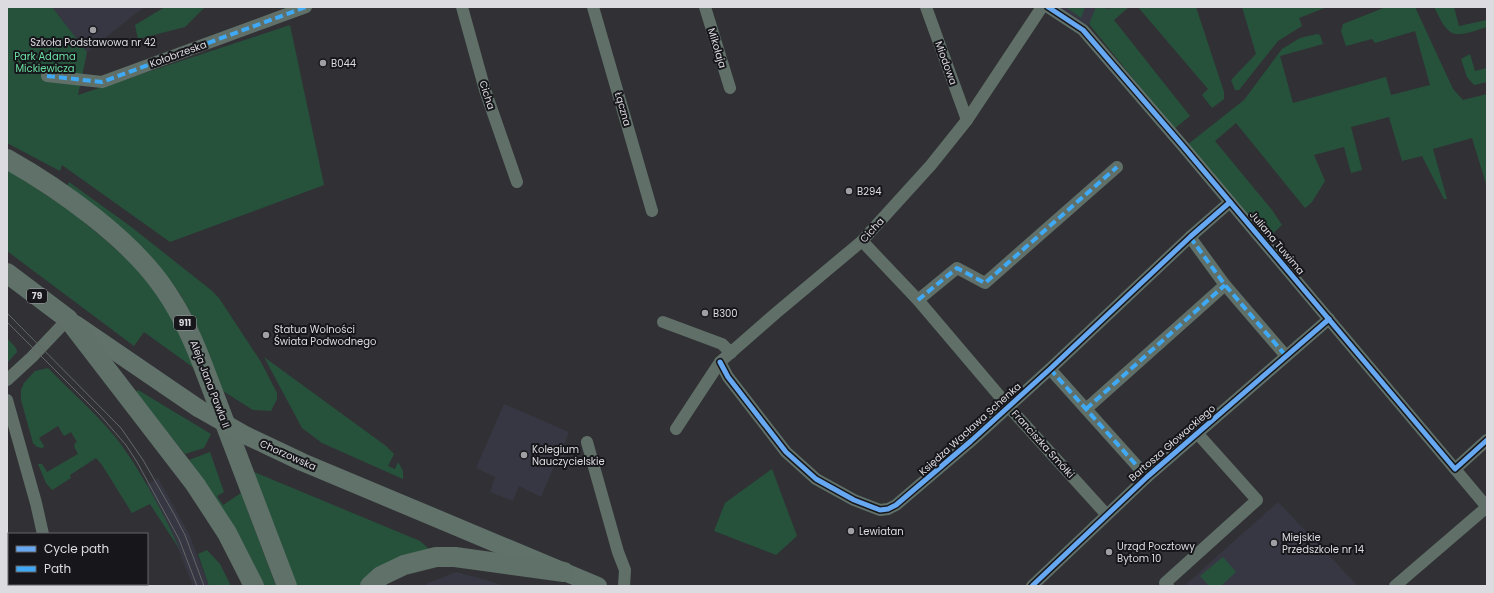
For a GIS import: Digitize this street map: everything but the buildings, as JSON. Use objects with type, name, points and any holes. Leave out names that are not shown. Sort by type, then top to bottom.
[{"type":"main road","name":"Aleja Jana Pawła II","points":[[7,159],[57,191],[94,218],[134,253],[151,271],[165,290],[188,328],[200,356],[287,586]]},
{"type":"main road","name":"Chorzowska","points":[[7,273],[68,319],[198,408],[246,436],[309,465],[598,586]]},
{"type":"main road","points":[[68,319],[195,484],[227,533],[254,586]]},
{"type":"main road","points":[[370,586],[381,576],[404,565],[436,557],[455,557],[564,572]]},
{"type":"street","name":"Kołobrzeska","points":[[47,76],[102,82],[306,7]]},
{"type":"street","name":"Cicha","points":[[462,7],[485,90],[517,182]]},
{"type":"street","name":"Łączna","points":[[594,7],[652,212]]},
{"type":"street","name":"Mikołaja","points":[[705,7],[730,88]]},
{"type":"street","name":"Miodowa","points":[[926,7],[967,120]]},
{"type":"street","name":"Cicha","points":[[676,430],[720,362],[862,241],[931,165],[967,120],[1042,7]]},
{"type":"street","name":"Juliana Tuwima","points":[[1048,7],[1083,30],[1487,507],[1395,586]]},
{"type":"street","points":[[918,300],[957,268],[985,283],[1116,167]]},
{"type":"street","name":"Księdza Wacława Schenka","points":[[720,362],[728,377],[786,452],[816,479],[854,500],[880,510],[888,509],[896,505],[971,441],[1190,237],[1230,202]]},
{"type":"street","points":[[1190,237],[1225,285],[1286,356]]},
{"type":"street","name":"Franciszka Smółki","points":[[862,241],[918,300],[1008,406],[1106,514]]},
{"type":"street","points":[[1086,409],[1225,285]]},
{"type":"street","points":[[7,380],[32,357],[68,319]]},
{"type":"street","name":"Bartosza Głowackiego","points":[[1032,586],[1147,476],[1329,319]]},
{"type":"street","points":[[663,322],[722,344],[731,352]]},
{"type":"street","points":[[1050,369],[1147,476]]},
{"type":"street","points":[[7,400],[36,503],[43,533]]},
{"type":"street","points":[[1168,586],[1165,583],[1257,500],[1197,433]]},
{"type":"street","points":[[1454,469],[1487,440]]},
{"type":"street","points":[[587,442],[618,552],[625,570],[624,586]]},
{"type":"shaded area","name":"Szkoła Podstawowa nr 42","points":[[52,7],[144,7],[87,52]]},
{"type":"shaded area","points":[[1050,7],[1122,7],[1085,26]]},
{"type":"shaded area","name":"Kolegium Nauczycielskie","points":[[504,404],[569,432],[564,445],[569,447],[561,466],[555,464],[541,497],[519,486],[513,501],[490,492],[495,477],[476,468]]},
{"type":"shaded area","points":[[158,478],[189,534],[209,586],[193,586],[174,538],[146,485]]},
{"type":"shaded area","name":"Miejskie Przedszkole nr 14","points":[[1278,502],[1358,586],[1188,586],[1186,584]]},
{"type":"shaded area","points":[[456,572],[504,586],[425,586],[426,584]]},
{"type":"green space","name":"Park Adama Mickiewicza","points":[[7,7],[52,7],[87,52],[78,95],[290,25],[324,185],[170,242],[62,165],[60,171],[7,143]]},
{"type":"green space","points":[[165,7],[205,7],[185,27],[138,39],[135,25]]},
{"type":"green space","points":[[1066,7],[1085,7],[1081,18]]},
{"type":"green space","points":[[1096,7],[1109,9],[1112,7],[1129,7],[1114,20],[1190,116],[1174,129],[1089,24]]},
{"type":"green space","points":[[1138,7],[1196,7],[1224,92],[1224,99],[1212,108],[1202,95],[1208,89]]},
{"type":"green space","points":[[1242,7],[1327,7],[1299,18],[1302,26],[1278,41],[1239,90],[1235,90],[1231,80],[1256,54]]},
{"type":"green space","points":[[1386,7],[1415,7],[1453,89],[1463,100],[1487,94],[1487,187],[1472,138],[1433,149],[1447,199],[1444,199],[1422,156],[1402,161],[1389,117],[1351,127],[1362,170],[1351,173],[1344,147],[1314,155],[1325,181],[1312,202],[1305,208],[1236,123],[1215,141],[1272,210],[1282,225],[1266,240],[1187,145],[1244,100],[1282,49],[1300,38],[1317,34],[1320,35],[1323,44],[1280,56],[1293,103],[1386,77],[1391,95],[1430,85],[1415,31],[1375,43],[1372,39],[1346,46],[1341,31],[1343,24]]},
{"type":"green space","points":[[1434,7],[1454,7],[1459,26],[1487,20],[1487,27],[1466,33],[1456,34],[1447,29]]},
{"type":"green space","points":[[1470,54],[1475,71],[1487,68],[1487,82],[1474,85],[1467,77],[1461,59]]},
{"type":"green space","points":[[7,169],[70,211],[130,262],[146,279],[174,320],[194,368],[144,332],[134,346],[7,251]]},
{"type":"green space","points":[[69,182],[130,226],[219,298],[261,362],[277,393],[277,399],[271,411],[253,410],[223,391],[196,323],[180,294],[158,265],[67,186]]},
{"type":"green space","points":[[7,338],[16,348],[17,352],[7,363]]},
{"type":"green space","points":[[264,357],[386,446],[394,454],[388,466],[395,469],[398,462],[403,471],[403,479],[322,443],[302,428]]},
{"type":"green space","points":[[48,368],[100,420],[125,450],[151,492],[180,550],[150,504],[132,513],[96,458],[70,475],[71,478],[52,490],[46,483],[38,464],[42,464],[47,472],[78,454],[74,446],[77,442],[71,432],[64,436],[58,426],[39,438],[44,446],[43,448],[37,447],[33,443],[21,400],[21,390],[24,383],[35,371]]},
{"type":"green space","points":[[138,390],[211,434],[204,448],[185,454],[138,396],[136,392]]},
{"type":"green space","points":[[210,452],[224,492],[217,496],[223,505],[241,493],[276,586],[265,586],[243,543],[189,460]]},
{"type":"green space","points":[[772,469],[797,536],[776,555],[714,531],[725,503]]},
{"type":"green space","points":[[254,472],[420,541],[429,549],[401,556],[371,574],[359,586],[296,586]]},
{"type":"green space","points":[[207,550],[220,564],[231,586],[209,586],[198,554]]},
{"type":"green space","points":[[1223,557],[1236,572],[1221,586],[1209,586],[1200,576]]},
{"type":"tram line","points":[[7,313],[121,428],[143,460],[174,514],[185,535],[204,586]]},
{"type":"tram line","points":[[7,322],[100,415],[126,445],[137,462],[179,539],[197,586]]},
{"type":"marked path","points":[[47,76],[102,82],[306,7]]},
{"type":"marked path","points":[[918,300],[957,268],[985,283],[1117,167]]},
{"type":"marked path","points":[[1190,237],[1225,285],[1286,356]]},
{"type":"marked path","points":[[1086,409],[1225,285]]},
{"type":"marked path","points":[[1050,369],[1147,477]]},
{"type":"cycle path","points":[[1048,7],[1083,30],[1455,469],[1487,440]]},
{"type":"cycle path","points":[[720,362],[728,377],[786,452],[816,479],[854,500],[880,510],[888,509],[896,505],[971,441],[1190,237],[1230,202]]},
{"type":"cycle path","points":[[1032,586],[1147,477],[1329,319]]},
{"type":"place","name":"Szkoła Podstawowa nr 42","points":[[93,30]]},
{"type":"place","name":"B044","points":[[323,63]]},
{"type":"place","name":"B294","points":[[849,191]]},
{"type":"place","name":"B300","points":[[705,313]]},
{"type":"place","name":"Statua Wolności Świata Podwodnego","points":[[266,335]]},
{"type":"place","name":"Kolegium Nauczycielskie","points":[[524,455]]},
{"type":"place","name":"Lewiatan","points":[[851,531]]},
{"type":"place","name":"Miejskie Przedszkole nr 14","points":[[1274,543]]},
{"type":"place","name":"Urząd Pocztowy Bytom 10","points":[[1109,552]]}]
